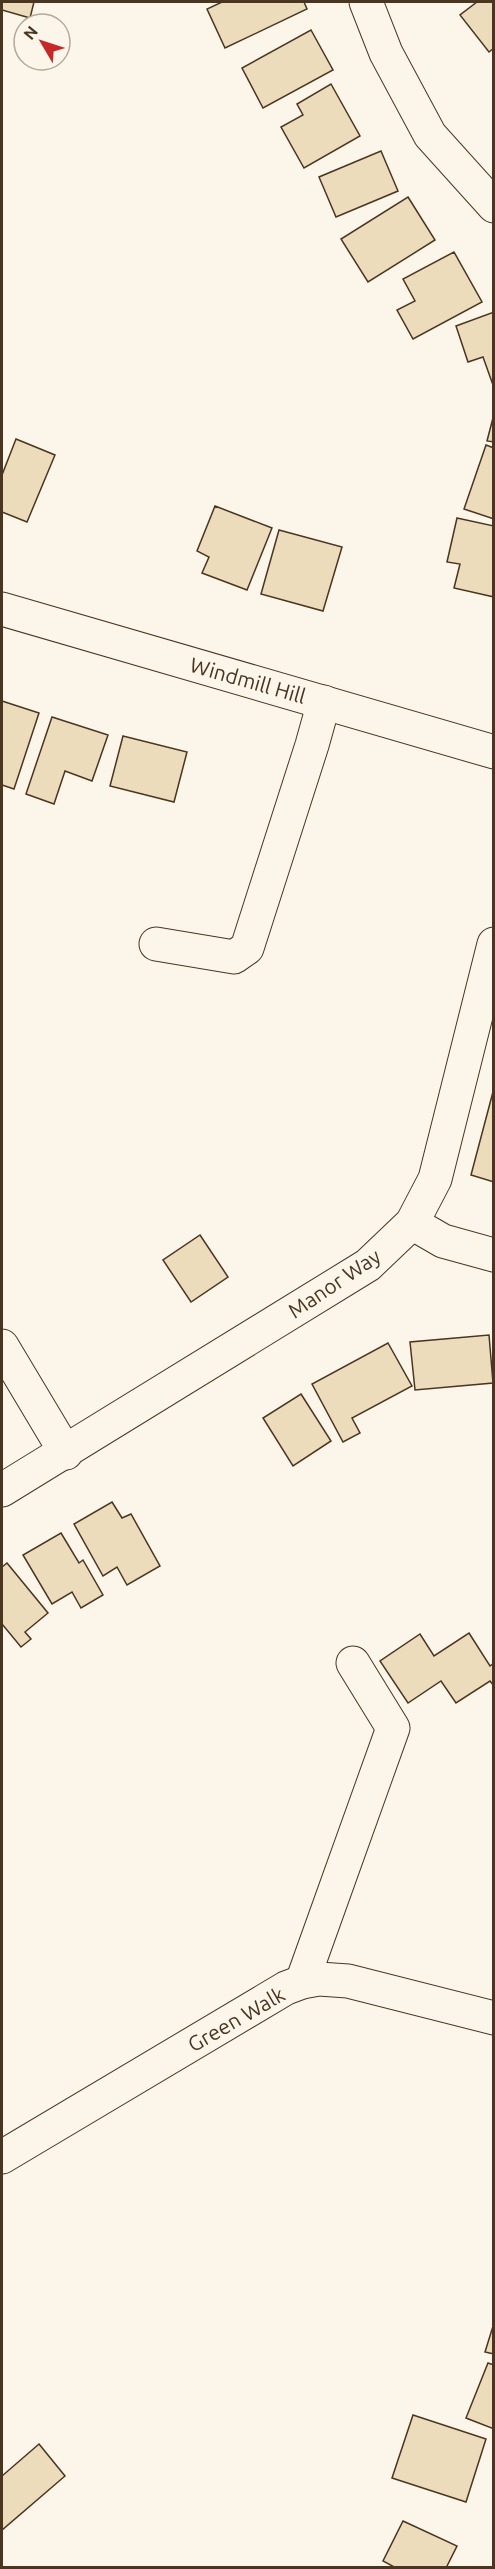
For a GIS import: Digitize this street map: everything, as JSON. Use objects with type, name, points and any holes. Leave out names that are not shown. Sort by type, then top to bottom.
[{"type":"street","points":[[366,2],[387,53],[430,135],[494,206]]},
{"type":"street","name":"Windmill Hill","points":[[2,609],[494,752]]},
{"type":"street","points":[[156,944],[234,957],[247,948],[324,702]]},
{"type":"street","name":"Manor Way","points":[[2,1490],[66,1453],[368,1265],[412,1223],[435,1179],[494,944]]},
{"type":"street","points":[[412,1223],[443,1241],[494,1255]]},
{"type":"street","points":[[2,1347],[66,1453]]},
{"type":"street","points":[[302,1982],[393,1728],[353,1663]]},
{"type":"street","name":"Green Walk","points":[[2,2157],[286,1988],[302,1982],[319,1979],[348,1981],[494,2018]]},
{"type":"building","points":[[2,2],[34,2],[32,12],[12,13],[2,10]]},
{"type":"building","points":[[222,2],[304,2],[307,9],[225,48],[207,9]]},
{"type":"building","points":[[477,2],[494,2],[494,48],[489,52],[460,15]]},
{"type":"building","points":[[311,30],[333,70],[263,108],[242,68]]},
{"type":"building","points":[[331,84],[360,136],[304,168],[281,127],[303,115],[297,104]]},
{"type":"building","points":[[381,151],[398,191],[336,217],[319,177]]},
{"type":"building","points":[[408,197],[435,240],[368,282],[341,239]]},
{"type":"building","points":[[454,252],[482,302],[413,339],[397,310],[415,301],[403,279]]},
{"type":"building","points":[[494,312],[493,385],[483,357],[468,362],[456,326]]},
{"type":"building","points":[[494,414],[494,442],[487,441]]},
{"type":"building","points":[[16,439],[55,455],[27,522],[2,512],[2,475]]},
{"type":"building","points":[[486,445],[494,448],[494,519],[464,509]]},
{"type":"building","points":[[215,506],[272,528],[247,590],[202,573],[209,557],[197,551]]},
{"type":"building","points":[[457,518],[494,526],[494,597],[454,588],[460,564],[447,562]]},
{"type":"building","points":[[279,530],[342,547],[323,611],[261,594]]},
{"type":"building","points":[[2,701],[39,713],[14,789],[2,785]]},
{"type":"building","points":[[52,717],[108,735],[92,781],[65,771],[54,804],[26,794]]},
{"type":"building","points":[[123,736],[187,752],[174,802],[110,786]]},
{"type":"building","points":[[494,1088],[494,1182],[471,1175]]},
{"type":"building","points":[[200,1235],[228,1277],[191,1302],[163,1260]]},
{"type":"building","points":[[489,1335],[493,1383],[415,1390],[410,1342]]},
{"type":"building","points":[[388,1343],[412,1386],[352,1418],[360,1433],[343,1442],[312,1384]]},
{"type":"building","points":[[301,1394],[331,1441],[293,1466],[263,1418]]},
{"type":"building","points":[[112,1502],[122,1518],[131,1514],[160,1566],[127,1585],[117,1567],[103,1576],[74,1524]]},
{"type":"building","points":[[61,1533],[79,1563],[83,1560],[103,1595],[81,1608],[72,1592],[52,1604],[23,1555]]},
{"type":"building","points":[[7,1563],[48,1613],[25,1632],[31,1639],[21,1647],[2,1624],[2,1567]]},
{"type":"building","points":[[469,1633],[490,1666],[494,1663],[494,1686],[490,1681],[456,1703],[441,1681],[408,1703],[380,1661],[420,1634],[434,1656]]},
{"type":"building","points":[[494,2323],[494,2354],[485,2352]]},
{"type":"building","points":[[488,2363],[494,2365],[494,2429],[466,2418]]},
{"type":"building","points":[[413,2415],[486,2439],[466,2502],[392,2478]]},
{"type":"building","points":[[39,2444],[65,2476],[2,2530],[2,2476]]},
{"type":"building","points":[[403,2521],[457,2546],[446,2568],[396,2568],[383,2561]]}]
